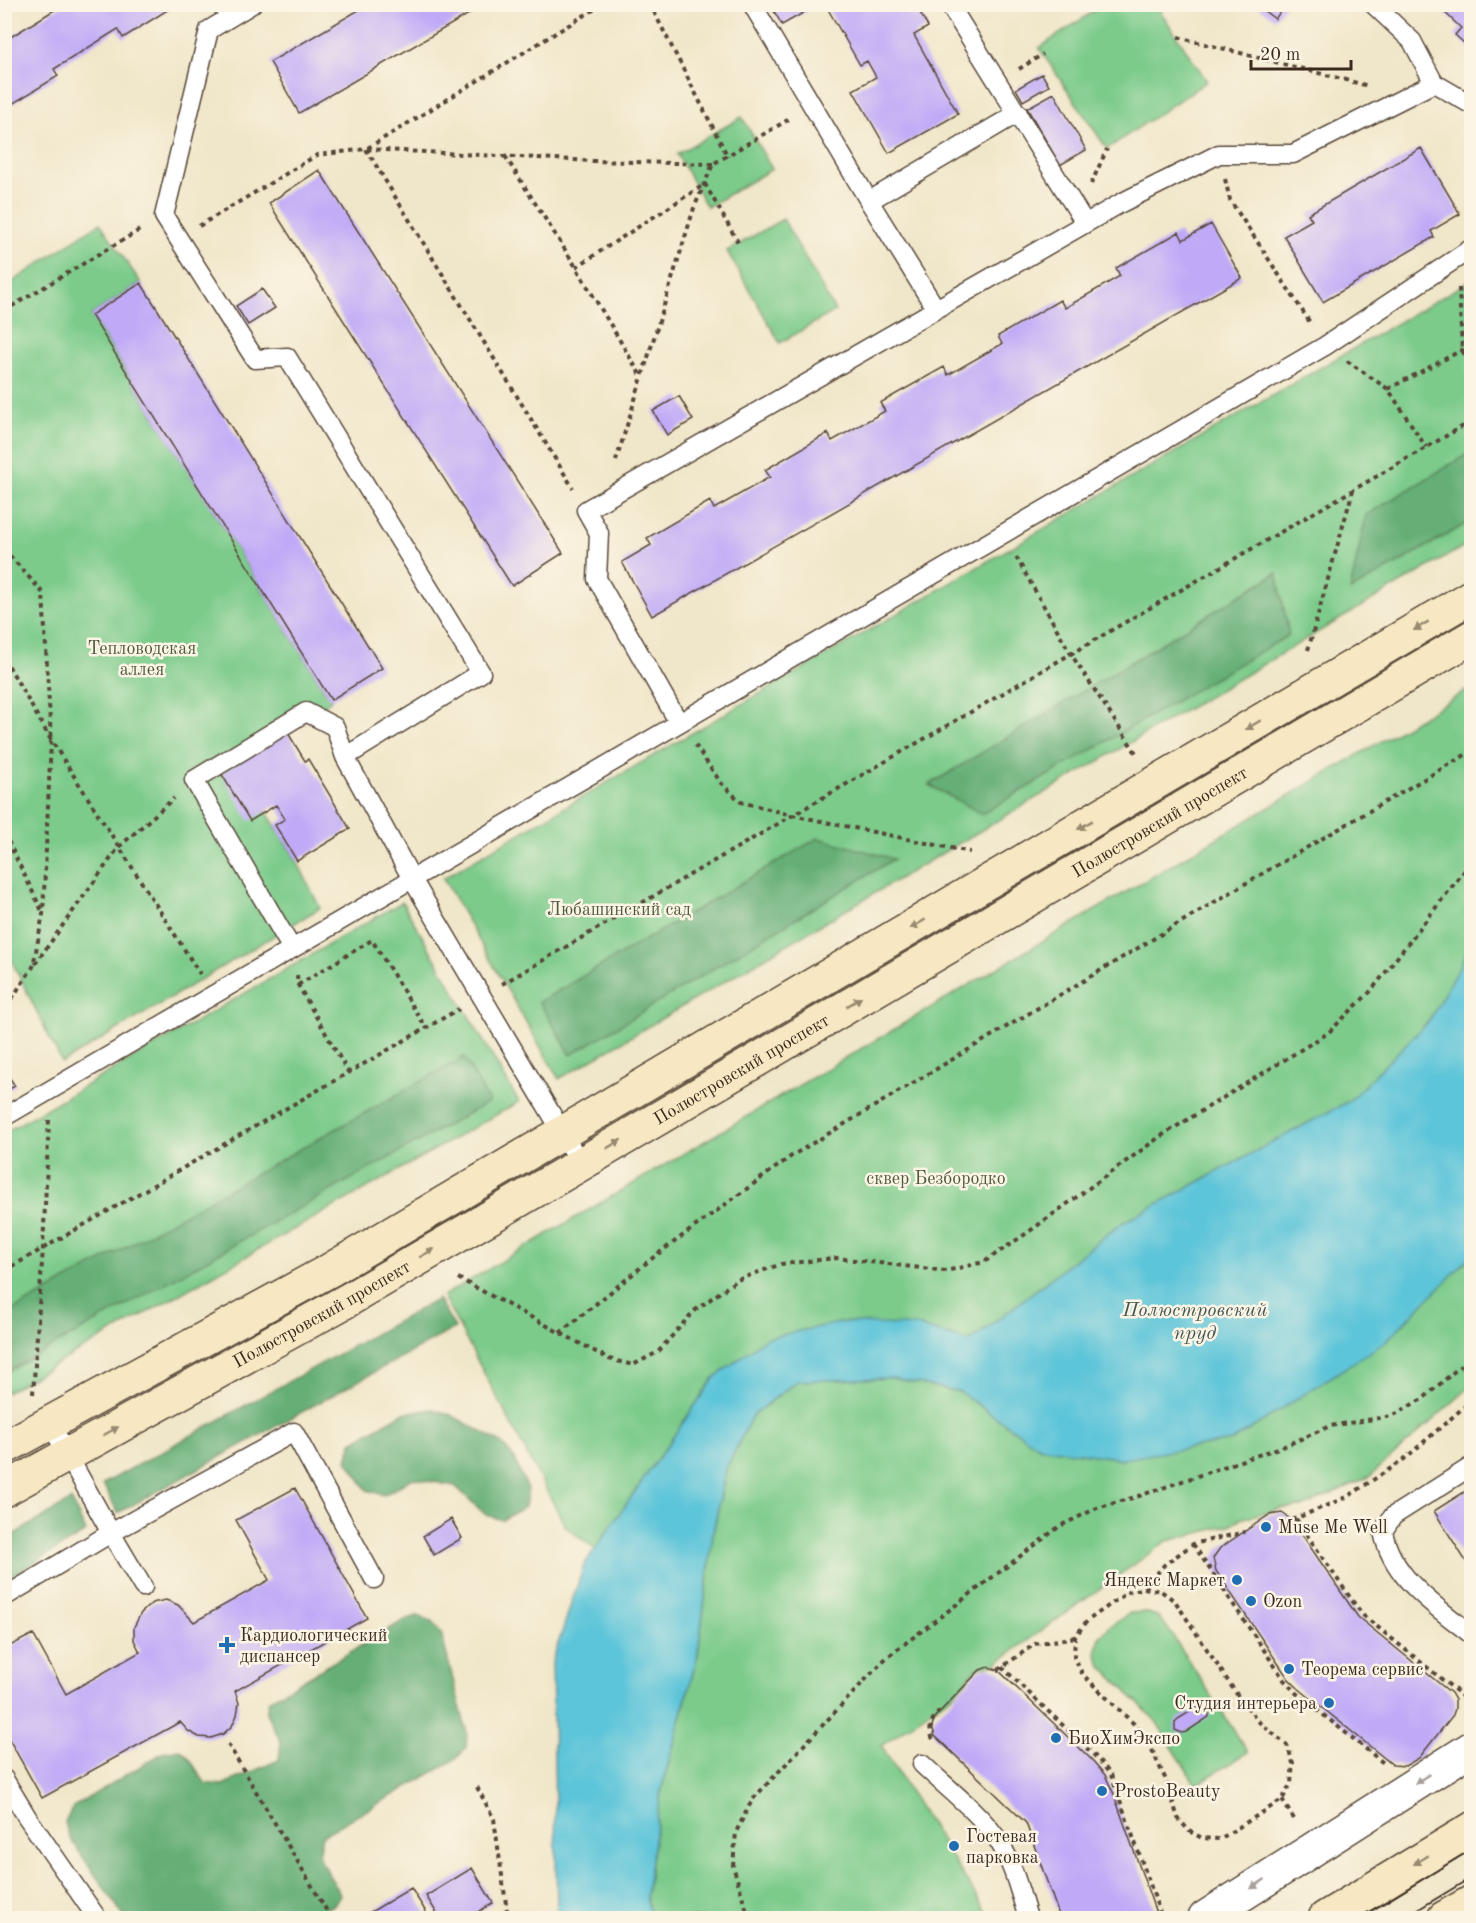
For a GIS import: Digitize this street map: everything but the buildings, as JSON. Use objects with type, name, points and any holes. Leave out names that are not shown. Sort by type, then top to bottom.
[{"type":"main road","name":"Полюстровский проспект","points":[[4,1448],[41,1410],[330,1270],[1472,596]]},
{"type":"main road","name":"Полюстровский проспект","points":[[4,1490],[348,1300],[1472,637]]},
{"type":"main road","points":[[1324,1918],[1472,1829]]},
{"type":"main road","points":[[1444,1918],[1472,1902]]},
{"type":"street","points":[[1205,1918],[1472,1748]]},
{"type":"lane","points":[[252,4],[209,30],[165,216],[255,359],[287,357],[481,673],[345,757]]},
{"type":"lane","points":[[752,4],[936,309]]},
{"type":"lane","points":[[949,4],[1085,223]]},
{"type":"lane","points":[[1373,4],[1412,41],[1434,83],[1472,105]]},
{"type":"lane","points":[[679,723],[597,579],[599,533],[586,510],[1085,223],[1219,154],[1293,154],[1434,83]]},
{"type":"lane","points":[[870,201],[1018,113]]},
{"type":"lane","points":[[4,1117],[1325,346],[1465,253]]},
{"type":"lane","points":[[292,949],[194,780],[306,712],[335,727],[345,757],[412,879],[581,1164]]},
{"type":"lane","points":[[41,1410],[143,1587]]},
{"type":"lane","points":[[4,1597],[111,1533],[294,1432],[374,1579]]},
{"type":"lane","points":[[1472,1466],[1393,1516],[1383,1531],[1386,1548],[1404,1575],[1422,1594],[1472,1635]]},
{"type":"lane","points":[[922,1764],[986,1825],[999,1841],[1009,1860],[1029,1918]]},
{"type":"lane","points":[[4,1779],[27,1817],[97,1918]]},
{"type":"path","points":[[366,149],[603,4]]},
{"type":"path","points":[[650,4],[728,157]]},
{"type":"path","points":[[1178,37],[1376,87]]},
{"type":"path","points":[[179,238],[317,155],[366,149],[593,161],[713,164],[812,105]]},
{"type":"path","points":[[366,149],[586,510]]},
{"type":"path","points":[[1219,154],[1230,200],[1325,346],[1388,389],[1426,447]]},
{"type":"path","points":[[505,156],[576,267],[641,377]]},
{"type":"path","points":[[604,501],[694,208],[713,164]]},
{"type":"path","points":[[576,267],[705,184]]},
{"type":"path","points":[[705,184],[739,244]]},
{"type":"path","points":[[4,311],[165,216]]},
{"type":"path","points":[[1465,253],[1462,350],[1472,366]]},
{"type":"path","points":[[1388,389],[1462,350],[1472,354]]},
{"type":"path","points":[[4,1271],[1472,421]]},
{"type":"path","points":[[1308,650],[1353,490]]},
{"type":"path","points":[[1003,534],[1071,654],[1136,753]]},
{"type":"path","points":[[4,549],[43,593],[51,740],[43,914],[33,967]]},
{"type":"path","points":[[4,658],[51,740],[213,995]]},
{"type":"path","points":[[679,723],[721,783],[741,802],[792,816],[970,852]]},
{"type":"path","points":[[560,1333],[655,1256],[793,1155],[1238,888],[1472,751]]},
{"type":"path","points":[[4,1010],[119,847],[194,780]]},
{"type":"path","points":[[4,833],[43,914]]},
{"type":"path","points":[[458,1278],[609,1359],[633,1365],[657,1352],[694,1311],[737,1280],[781,1263],[837,1258],[946,1271],[984,1262],[1161,1136],[1328,1033],[1371,991],[1472,861]]},
{"type":"path","points":[[298,985],[372,940],[426,1028]]},
{"type":"path","points":[[292,949],[298,985],[348,1072]]},
{"type":"path","points":[[41,1410],[50,1090]]},
{"type":"path","points":[[749,1918],[733,1866],[736,1832],[752,1800],[886,1659],[1060,1526],[1098,1508],[1276,1449],[1330,1426],[1392,1416],[1424,1398],[1472,1356]]},
{"type":"path","points":[[1472,1400],[1402,1461],[1347,1497],[1294,1519],[1364,1616],[1460,1694],[1472,1710]]},
{"type":"path","points":[[1144,1588],[1164,1565],[1193,1544],[1245,1532]]},
{"type":"path","points":[[1193,1544],[1284,1680],[1296,1693],[1388,1767]]},
{"type":"path","points":[[1144,1588],[1161,1591],[1175,1601],[1238,1696],[1260,1723],[1287,1745],[1293,1763],[1291,1783],[1282,1800],[1220,1839],[1202,1838],[1189,1831],[1178,1818],[1165,1778],[1151,1748],[1134,1724],[1083,1675],[1074,1657],[1075,1637],[1087,1621],[1128,1592],[1144,1588]]},
{"type":"path","points":[[1075,1637],[1035,1644],[1000,1669],[1098,1760],[1111,1775],[1162,1918]]},
{"type":"path","points":[[228,1744],[331,1918]]},
{"type":"path","points":[[477,1787],[494,1819],[508,1918]]},
{"type":"path","points":[[1282,1800],[1300,1828]]},
{"type":"green space","points":[[1103,5],[1156,5],[1207,81],[1107,149],[1039,48]]},
{"type":"green space","points":[[742,117],[772,169],[707,207],[677,154]]},
{"type":"green space","points":[[783,219],[835,311],[780,343],[727,251]]},
{"type":"green space","name":"Тепловодская аллея","points":[[100,223],[141,283],[91,315],[331,700],[288,733],[266,811],[297,861],[320,908],[62,1063],[5,947],[5,287]]},
{"type":"green space","name":"Любашинский сад","points":[[1471,280],[1471,542],[559,1079],[443,878]]},
{"type":"green space","points":[[1471,452],[1471,521],[1350,591],[1366,515]]},
{"type":"green space","points":[[1277,573],[1289,635],[982,814],[929,785]]},
{"type":"green space","name":"сквер Безбородко","points":[[1471,688],[1471,945],[1429,1021],[1349,1101],[1122,1223],[969,1342],[918,1326],[714,1378],[595,1549],[566,1527],[443,1296]]},
{"type":"green space","points":[[818,838],[894,859],[571,1055],[539,1002]]},
{"type":"green space","points":[[402,902],[519,1102],[5,1393],[4,1133]]},
{"type":"green space","points":[[464,1057],[489,1102],[5,1373],[5,1315]]},
{"type":"green space","points":[[1471,1253],[1471,1386],[1369,1477],[1302,1507],[1282,1508],[1240,1519],[1230,1525],[1167,1541],[995,1664],[979,1667],[955,1693],[881,1746],[990,1918],[651,1918],[646,1896],[661,1791],[698,1654],[713,1533],[726,1469],[752,1416],[797,1381],[892,1378],[960,1392],[1039,1447],[1123,1459],[1384,1343]]},
{"type":"green space","points":[[438,1299],[455,1328],[118,1513],[103,1484]]},
{"type":"green space","points":[[433,1409],[451,1415],[500,1442],[512,1455],[528,1489],[525,1507],[502,1520],[486,1515],[455,1486],[413,1478],[384,1495],[367,1490],[347,1460],[352,1442],[403,1413]]},
{"type":"green space","points":[[71,1500],[86,1532],[5,1580],[5,1540]]},
{"type":"green space","points":[[1144,1612],[1157,1616],[1166,1626],[1248,1752],[1196,1785],[1156,1721],[1102,1667],[1096,1653],[1100,1637],[1110,1626],[1130,1613]]},
{"type":"green space","points":[[417,1616],[432,1621],[441,1633],[467,1733],[466,1748],[455,1760],[323,1835],[319,1853],[340,1895],[335,1904],[309,1918],[125,1918],[69,1837],[65,1822],[73,1807],[164,1752],[180,1749],[189,1758],[205,1783],[222,1785],[279,1760],[281,1742],[266,1713],[269,1700],[403,1621]]},
{"type":"water","name":"Полюстровский пруд","points":[[1471,945],[1471,1256],[1384,1343],[1232,1441],[1123,1459],[1039,1447],[960,1392],[892,1378],[797,1381],[752,1416],[726,1469],[713,1533],[698,1654],[661,1791],[646,1896],[651,1918],[559,1918],[552,1662],[584,1565],[714,1378],[766,1338],[843,1322],[918,1326],[969,1342],[1122,1223],[1349,1101],[1429,1021]]},
{"type":"tram line","points":[[1360,1918],[1472,1849]]},
{"type":"tram line","points":[[1404,1918],[1472,1877]]},
{"type":"place","name":"Muse Me Well","points":[[1266,1527]]},
{"type":"place","name":"Яндекс Маркет","points":[[1237,1580]]},
{"type":"place","name":"Ozon","points":[[1251,1601]]},
{"type":"place","name":"Кардиологический диспансер","points":[[227,1645]]},
{"type":"place","name":"Теорема сервис","points":[[1289,1669]]},
{"type":"place","name":"Студия интерьера","points":[[1329,1703]]},
{"type":"place","name":"БиоХимЭкспо","points":[[1056,1738]]},
{"type":"place","name":"ProstoBeauty","points":[[1102,1791]]},
{"type":"place","name":"Гостевая парковка","points":[[954,1846]]}]
